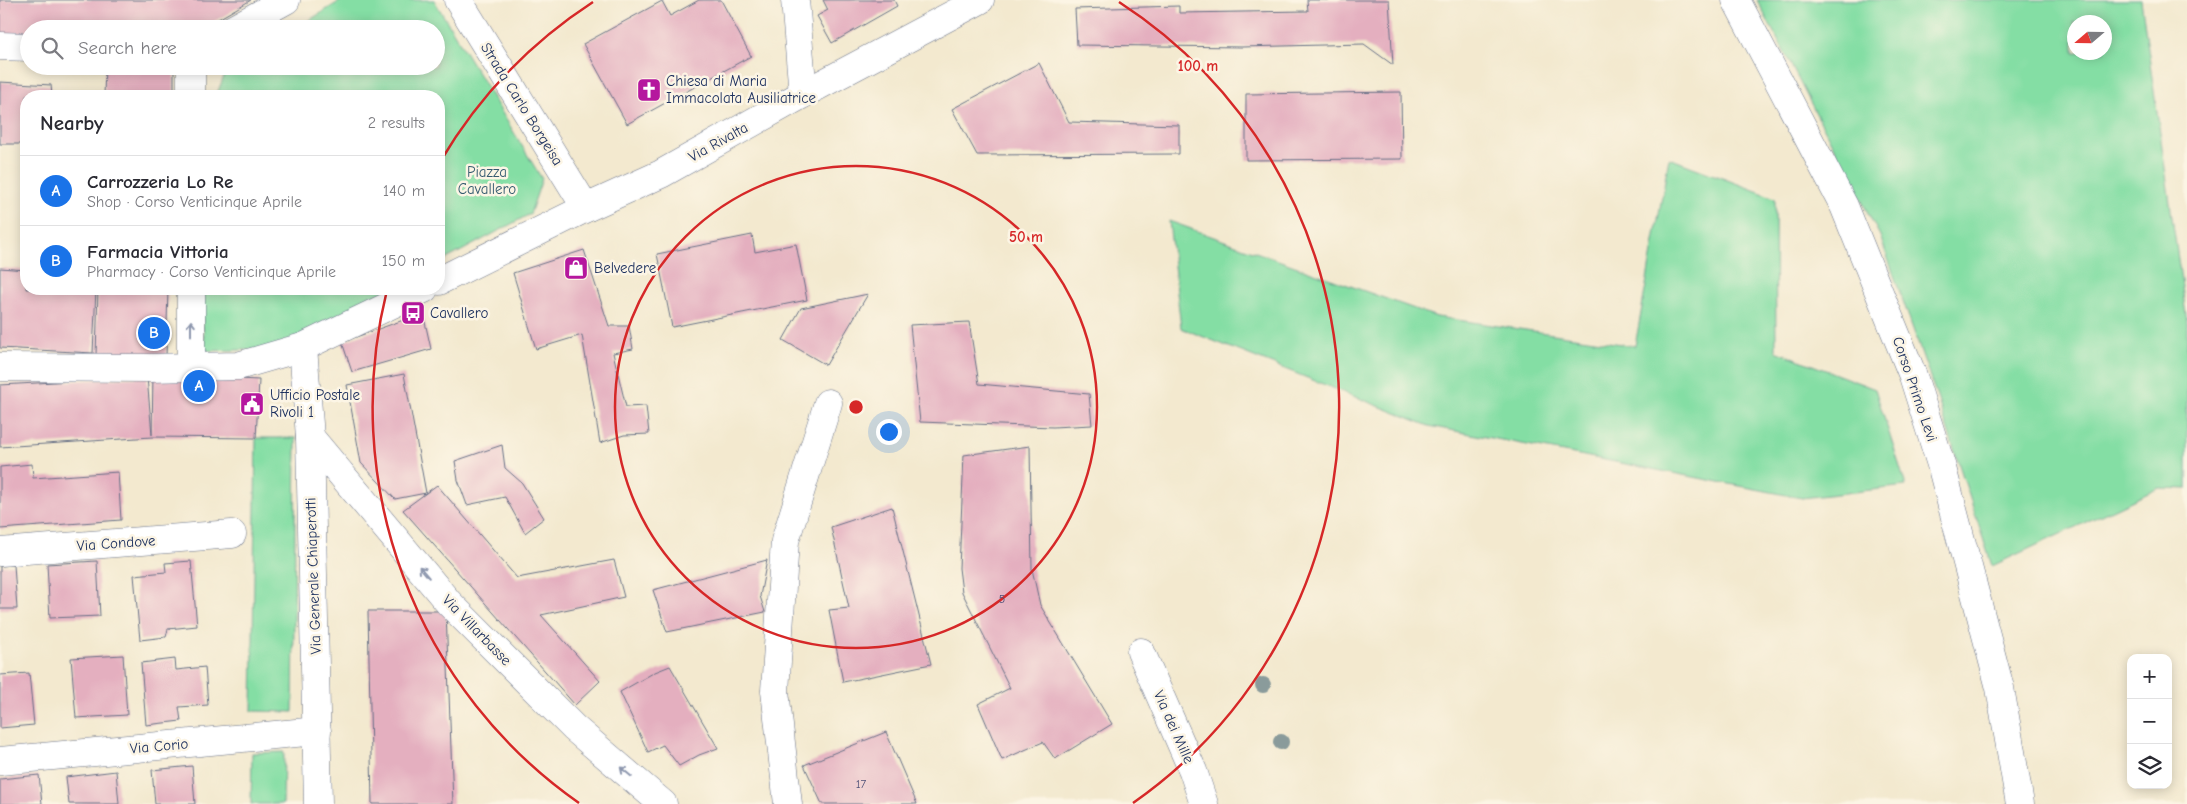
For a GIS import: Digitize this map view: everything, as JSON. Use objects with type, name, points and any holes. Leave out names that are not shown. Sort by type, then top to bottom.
[{"type":"street","points":[[249,20],[286,0]]},
{"type":"street","name":"Strada Carlo Borgeisa","points":[[458,0],[586,208]]},
{"type":"street","points":[[795,0],[803,94]]},
{"type":"street","name":"Via Rivalta","points":[[445,278],[586,208],[661,174],[803,94],[980,0]]},
{"type":"street","name":"Corso Primo Levi","points":[[1736,0],[1844,206],[1913,376],[1942,468],[2000,688],[2020,804]]},
{"type":"street","points":[[0,46],[20,47]]},
{"type":"street","points":[[191,75],[191,90]]},
{"type":"street","points":[[191,295],[191,367]]},
{"type":"street","points":[[0,368],[238,366],[303,347],[411,295]]},
{"type":"street","name":"Via Generale Chiaperotti","points":[[303,347],[310,437],[318,804]]},
{"type":"street","points":[[788,804],[775,691],[785,541],[828,403]]},
{"type":"street","name":"Via Villarbasse","points":[[310,437],[449,603],[574,728],[663,804]]},
{"type":"street","name":"Via Condove","points":[[0,552],[232,534]]},
{"type":"street","name":"Via dei Mille","points":[[1142,652],[1193,771],[1204,804]]},
{"type":"street","name":"Via Corio","points":[[0,760],[317,731]]},
{"type":"green space","name":"Piazza Cavallero","points":[[342,0],[434,0],[542,179],[530,214],[445,260],[445,90],[218,90],[225,75],[445,75],[445,20],[310,20]]},
{"type":"green space","points":[[1757,0],[2141,0],[2187,322],[2187,489],[2159,488],[1992,566],[1936,394],[1880,236]]},
{"type":"green space","points":[[1669,158],[1775,198],[1776,351],[1875,389],[1906,486],[1802,498],[1429,426],[1181,328],[1169,221],[1437,317],[1635,346]]},
{"type":"green space","points":[[200,295],[378,295],[274,349],[205,351]]},
{"type":"green space","points":[[256,438],[296,438],[293,712],[252,711]]},
{"type":"green space","points":[[284,752],[283,804],[251,804],[252,753]]},
{"type":"building","points":[[0,0],[251,0],[217,20],[20,20],[20,36],[0,35]]},
{"type":"building","name":"Chiesa di Maria Immacolata Ausiliatrice","points":[[699,0],[721,0],[751,56],[627,124],[583,44],[662,1],[670,16]]},
{"type":"building","points":[[823,0],[894,0],[897,6],[832,43],[817,16],[828,10]]},
{"type":"building","points":[[1307,0],[1389,0],[1393,65],[1364,44],[1242,47],[1077,45],[1075,9],[1179,6],[1179,13],[1308,11]]},
{"type":"building","points":[[1039,63],[1069,122],[1179,125],[1179,154],[977,155],[952,109]]},
{"type":"building","points":[[105,75],[174,75],[174,90],[104,90]]},
{"type":"building","points":[[0,82],[51,85],[51,90],[20,90],[20,144],[0,144]]},
{"type":"building","points":[[1401,92],[1402,159],[1246,160],[1246,94]]},
{"type":"building","points":[[752,235],[755,252],[796,244],[807,300],[672,327],[657,254]]},
{"type":"building","points":[[584,250],[609,326],[629,326],[633,349],[613,353],[626,407],[646,406],[649,434],[624,435],[600,443],[582,335],[536,349],[513,273]]},
{"type":"building","points":[[0,268],[20,270],[20,295],[96,295],[93,353],[0,348]]},
{"type":"building","points":[[868,294],[826,365],[783,340],[801,308]]},
{"type":"building","points":[[98,295],[168,295],[166,357],[96,355]]},
{"type":"building","points":[[423,313],[431,349],[352,372],[342,342]]},
{"type":"building","points":[[969,322],[979,384],[1089,394],[1092,425],[1053,427],[920,422],[910,325]]},
{"type":"building","points":[[404,374],[426,493],[395,499],[361,463],[347,385]]},
{"type":"building","points":[[153,375],[259,380],[256,438],[152,437],[0,447],[0,385],[147,377],[152,435]]},
{"type":"building","points":[[502,445],[505,468],[522,483],[544,518],[525,533],[505,497],[467,505],[458,480],[455,461]]},
{"type":"building","points":[[1030,446],[1032,569],[1040,605],[1112,724],[1055,759],[1043,742],[1002,760],[978,704],[1010,688],[962,592],[959,568],[964,455]]},
{"type":"building","points":[[32,464],[33,478],[118,472],[121,520],[0,529],[0,467]]},
{"type":"building","points":[[437,485],[517,578],[614,560],[624,597],[541,615],[600,681],[575,705],[403,510]]},
{"type":"building","points":[[892,507],[931,664],[843,682],[829,610],[849,608],[831,527]]},
{"type":"building","points":[[767,560],[760,596],[765,612],[667,632],[653,590]]},
{"type":"building","points":[[97,561],[100,616],[50,618],[47,564]]},
{"type":"building","points":[[191,561],[197,626],[168,629],[166,637],[140,640],[134,575],[166,572],[165,563]]},
{"type":"building","points":[[14,565],[17,609],[0,609],[0,566]]},
{"type":"building","points":[[368,611],[446,611],[453,804],[372,804]]},
{"type":"building","points":[[123,655],[127,715],[76,718],[71,658]]},
{"type":"building","points":[[175,659],[176,670],[205,667],[208,705],[179,707],[181,721],[146,725],[141,663]]},
{"type":"building","points":[[670,666],[718,748],[699,755],[679,766],[663,745],[648,752],[620,692],[655,672]]},
{"type":"building","points":[[29,673],[34,725],[0,728],[0,675]]},
{"type":"building","points":[[886,732],[917,804],[822,804],[804,765]]},
{"type":"building","points":[[192,766],[195,804],[155,804],[152,770]]},
{"type":"building","points":[[116,771],[119,804],[69,804],[66,777]]},
{"type":"building","points":[[39,775],[42,804],[0,804],[0,779]]},
{"type":"place","name":"Chiesa di Maria Immacolata Ausiliatrice","points":[[649,90]]},
{"type":"place","name":"Belvedere","points":[[576,268]]},
{"type":"place","name":"Cavallero","points":[[413,313]]},
{"type":"place","name":"Farmacia Vittoria","points":[[154,333]]},
{"type":"place","name":"Carrozzeria Lo Re","points":[[199,386]]},
{"type":"place","name":"Ufficio Postale Rivoli 1","points":[[252,404]]}]
